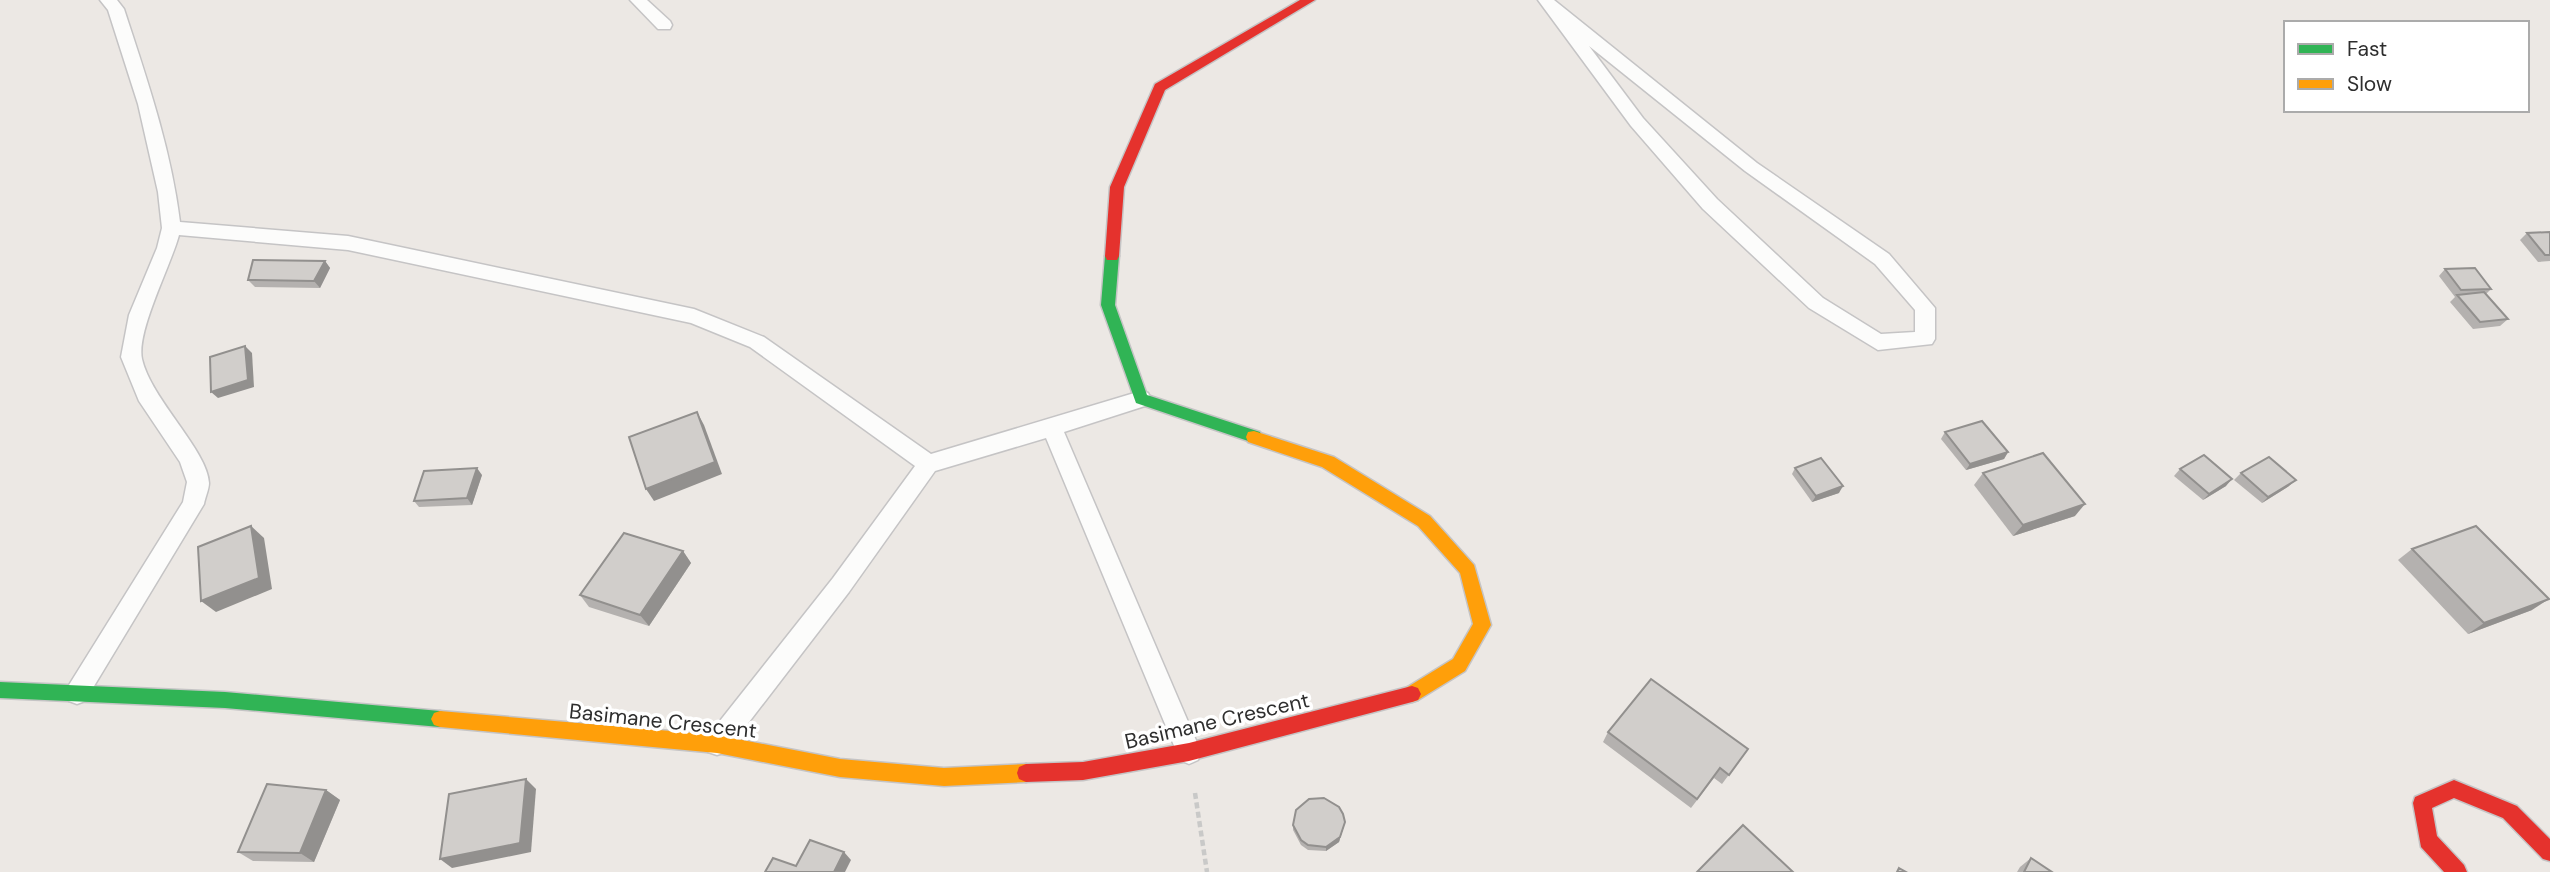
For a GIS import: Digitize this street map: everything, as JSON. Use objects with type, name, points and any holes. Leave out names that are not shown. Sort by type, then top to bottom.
[{"type":"street","points":[[1141,398],[1108,305],[1117,187],[1160,87],[1309,0]]},
{"type":"street","name":"Basimane Crescent","points":[[0,690],[225,700],[717,744],[839,768],[944,777],[1083,771],[1189,752],[1407,697],[1460,665],[1482,625],[1468,570],[1424,521],[1328,462],[1141,398]]},
{"type":"street","points":[[2457,872],[2428,839],[2422,803],[2454,789],[2510,812],[2550,852]]},
{"type":"lane","points":[[77,693],[193,504],[198,482],[188,459],[146,395],[131,357],[139,315],[166,248],[171,228],[167,192],[147,104],[116,9],[108,0]]},
{"type":"lane","points":[[638,0],[664,25]]},
{"type":"lane","points":[[1549,4],[1751,167],[1882,259],[1925,308],[1925,339],[1878,342],[1816,303],[1701,194],[1637,122],[1549,4]]},
{"type":"lane","points":[[171,228],[348,243],[694,316],[757,342],[928,464]]},
{"type":"lane","points":[[717,744],[841,585],[928,464],[1052,428],[1141,398]]},
{"type":"lane","points":[[1052,428],[1189,752]]},
{"type":"path","points":[[1189,752],[1207,872]]},
{"type":"building","points":[[2550,232],[2550,255],[2545,255],[2527,233]]},
{"type":"building","points":[[253,260],[325,261],[314,281],[248,280]]},
{"type":"building","points":[[2475,268],[2491,289],[2461,290],[2445,269]]},
{"type":"building","points":[[2484,292],[2508,319],[2480,322],[2457,295]]},
{"type":"building","points":[[245,346],[248,380],[211,392],[210,357]]},
{"type":"building","points":[[697,412],[715,462],[646,489],[629,437]]},
{"type":"building","points":[[1982,421],[2008,452],[1970,464],[1945,432]]},
{"type":"building","points":[[2043,453],[2085,504],[2023,525],[1983,473]]},
{"type":"building","points":[[2204,455],[2232,479],[2209,494],[2180,469]]},
{"type":"building","points":[[2269,457],[2296,480],[2268,497],[2241,473]]},
{"type":"building","points":[[1821,458],[1843,486],[1816,496],[1795,468]]},
{"type":"building","points":[[477,468],[467,498],[414,501],[424,471]]},
{"type":"building","points":[[251,526],[259,578],[201,601],[198,547]]},
{"type":"building","points":[[2476,526],[2549,599],[2484,623],[2412,549]]},
{"type":"building","points":[[624,533],[683,551],[640,615],[580,595]]},
{"type":"building","points":[[1651,679],[1748,749],[1729,775],[1720,768],[1697,799],[1608,732]]},
{"type":"building","points":[[526,779],[520,843],[440,859],[449,794]]},
{"type":"building","points":[[267,784],[326,790],[300,853],[238,852]]},
{"type":"building","points":[[1324,798],[1339,807],[1343,814],[1345,822],[1340,837],[1326,847],[1308,845],[1301,840],[1293,825],[1296,810],[1309,799]]},
{"type":"building","points":[[1743,825],[1793,872],[1697,872]]},
{"type":"building","points":[[810,840],[844,852],[834,872],[765,872],[773,858],[796,866]]},
{"type":"building","points":[[2031,858],[2052,872],[2024,872]]},
{"type":"traffic: fast","points":[[1112,256],[1108,305],[1141,399],[1254,437]]},
{"type":"traffic: fast","points":[[0,690],[225,700],[440,719]]},
{"type":"traffic: slow","points":[[1254,437],[1328,462],[1424,521],[1468,570],[1482,625],[1459,665],[1412,694]]},
{"type":"traffic: slow","points":[[440,719],[717,744],[840,768],[944,777],[1026,773]]},
{"type":"traffic: jam","points":[[1112,256],[1117,187],[1160,87],[1309,0]]},
{"type":"traffic: jam","points":[[1026,773],[1083,771],[1189,752],[1412,694]]},
{"type":"traffic: jam","points":[[2457,872],[2428,840],[2422,803],[2454,789],[2510,812],[2550,852]]}]
